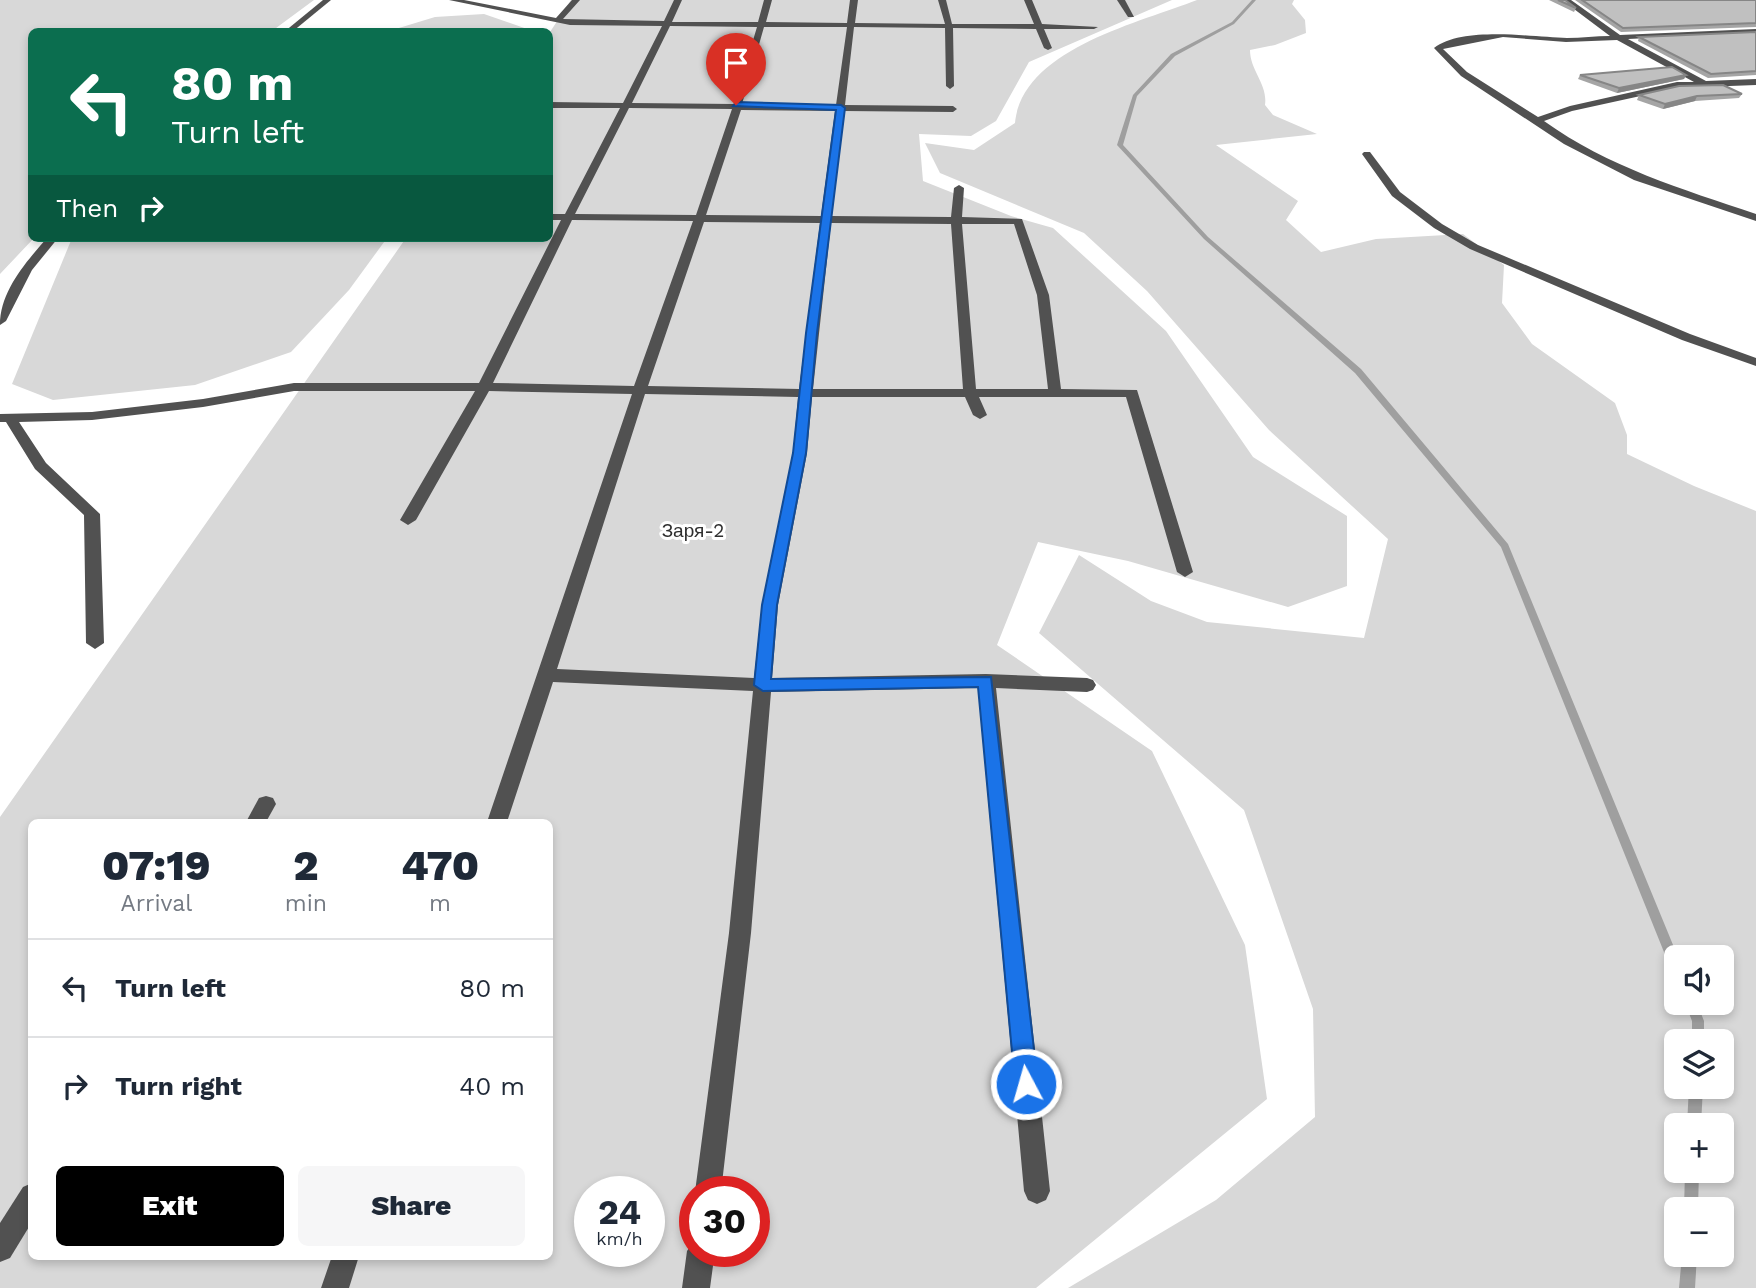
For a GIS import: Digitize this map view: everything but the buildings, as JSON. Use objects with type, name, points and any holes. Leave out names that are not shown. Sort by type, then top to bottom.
[{"type":"street","points":[[292,28],[327,0]]},
{"type":"street","points":[[453,0],[570,23],[1094,27]]},
{"type":"street","points":[[558,21],[576,0]]},
{"type":"street","points":[[408,520],[483,387],[678,0]]},
{"type":"street","points":[[498,819],[548,675],[640,389],[700,219],[768,0]]},
{"type":"street","points":[[710,1176],[740,933],[770,605],[800,453],[854,0]]},
{"type":"street","points":[[943,0],[949,25],[950,86]]},
{"type":"street","points":[[1028,0],[1048,48]]},
{"type":"street","points":[[1121,0],[1131,15]]},
{"type":"street","points":[[1566,0],[1616,36],[1704,84]]},
{"type":"street","points":[[1756,31],[1566,40],[1503,35],[1446,44],[1438,48],[1464,74],[1567,142],[1638,178],[1756,218]]},
{"type":"street","points":[[1537,120],[1678,85],[1756,82]]},
{"type":"street","points":[[553,105],[953,109]]},
{"type":"street","points":[[1367,154],[1396,194],[1438,226],[1474,247],[1686,337],[1756,362]]},
{"type":"street","points":[[960,188],[956,221],[970,393],[980,415]]},
{"type":"street","points":[[553,217],[1018,221],[1043,295],[1055,394]]},
{"type":"street","points":[[0,321],[27,270],[50,242]]},
{"type":"street","points":[[5,418],[92,416],[203,403],[294,387],[483,387],[806,393],[1132,393],[1185,572]]},
{"type":"street","points":[[5,418],[40,466],[92,514],[95,643]]},
{"type":"street","points":[[548,675],[763,685],[986,681],[1087,685]]},
{"type":"street","points":[[986,681],[1037,1191]]},
{"type":"street","points":[[258,819],[266,804]]},
{"type":"street","points":[[0,1248],[28,1202]]},
{"type":"street","points":[[335,1288],[345,1260]]},
{"type":"street","points":[[696,1288],[699,1267]]},
{"type":"green space","points":[[0,0],[314,0],[276,28],[28,28],[28,242],[30,242],[0,274]]},
{"type":"green space","name":"Заря-2","points":[[571,0],[1172,0],[1029,62],[996,121],[971,136],[919,134],[923,181],[1011,216],[1053,228],[1166,331],[1253,457],[1347,516],[1347,586],[1288,607],[1128,561],[1038,542],[997,645],[1152,751],[1245,945],[1267,1099],[1036,1288],[0,1288],[0,817],[403,242],[553,242],[553,28]]},
{"type":"green space","points":[[1197,0],[1294,0],[1292,4],[1305,20],[1306,33],[1275,45],[1250,50],[1251,58],[1264,90],[1265,105],[1273,115],[1317,134],[1216,145],[1298,201],[1286,220],[1321,252],[1376,239],[1463,234],[1504,265],[1502,303],[1532,344],[1615,403],[1627,435],[1627,454],[1694,486],[1756,511],[1756,1288],[1068,1288],[1216,1200],[1315,1117],[1313,1009],[1244,810],[1039,633],[1079,555],[1151,601],[1207,622],[1364,638],[1388,539],[1269,430],[1147,291],[1084,233],[940,173],[925,143],[974,150],[1015,123],[1022,97],[1038,76],[1060,58],[1087,42]]},
{"type":"green space","points":[[484,14],[524,28],[399,28],[435,17]]},
{"type":"green space","points":[[70,242],[384,242],[349,290],[291,352],[195,385],[53,400],[12,384]]},
{"type":"waterway","points":[[1254,0],[1233,23],[1173,55],[1135,96],[1120,145],[1206,238],[1358,371],[1505,546],[1667,945]]},
{"type":"waterway","points":[[1696,1015],[1698,1029]]},
{"type":"waterway","points":[[1695,1099],[1695,1113]]},
{"type":"waterway","points":[[1691,1197],[1692,1183]]},
{"type":"waterway","points":[[1687,1288],[1688,1267]]},
{"type":"route","points":[[736,105],[841,108],[811,333],[800,453],[770,605],[763,685],[986,681],[1026,1084]]}]
